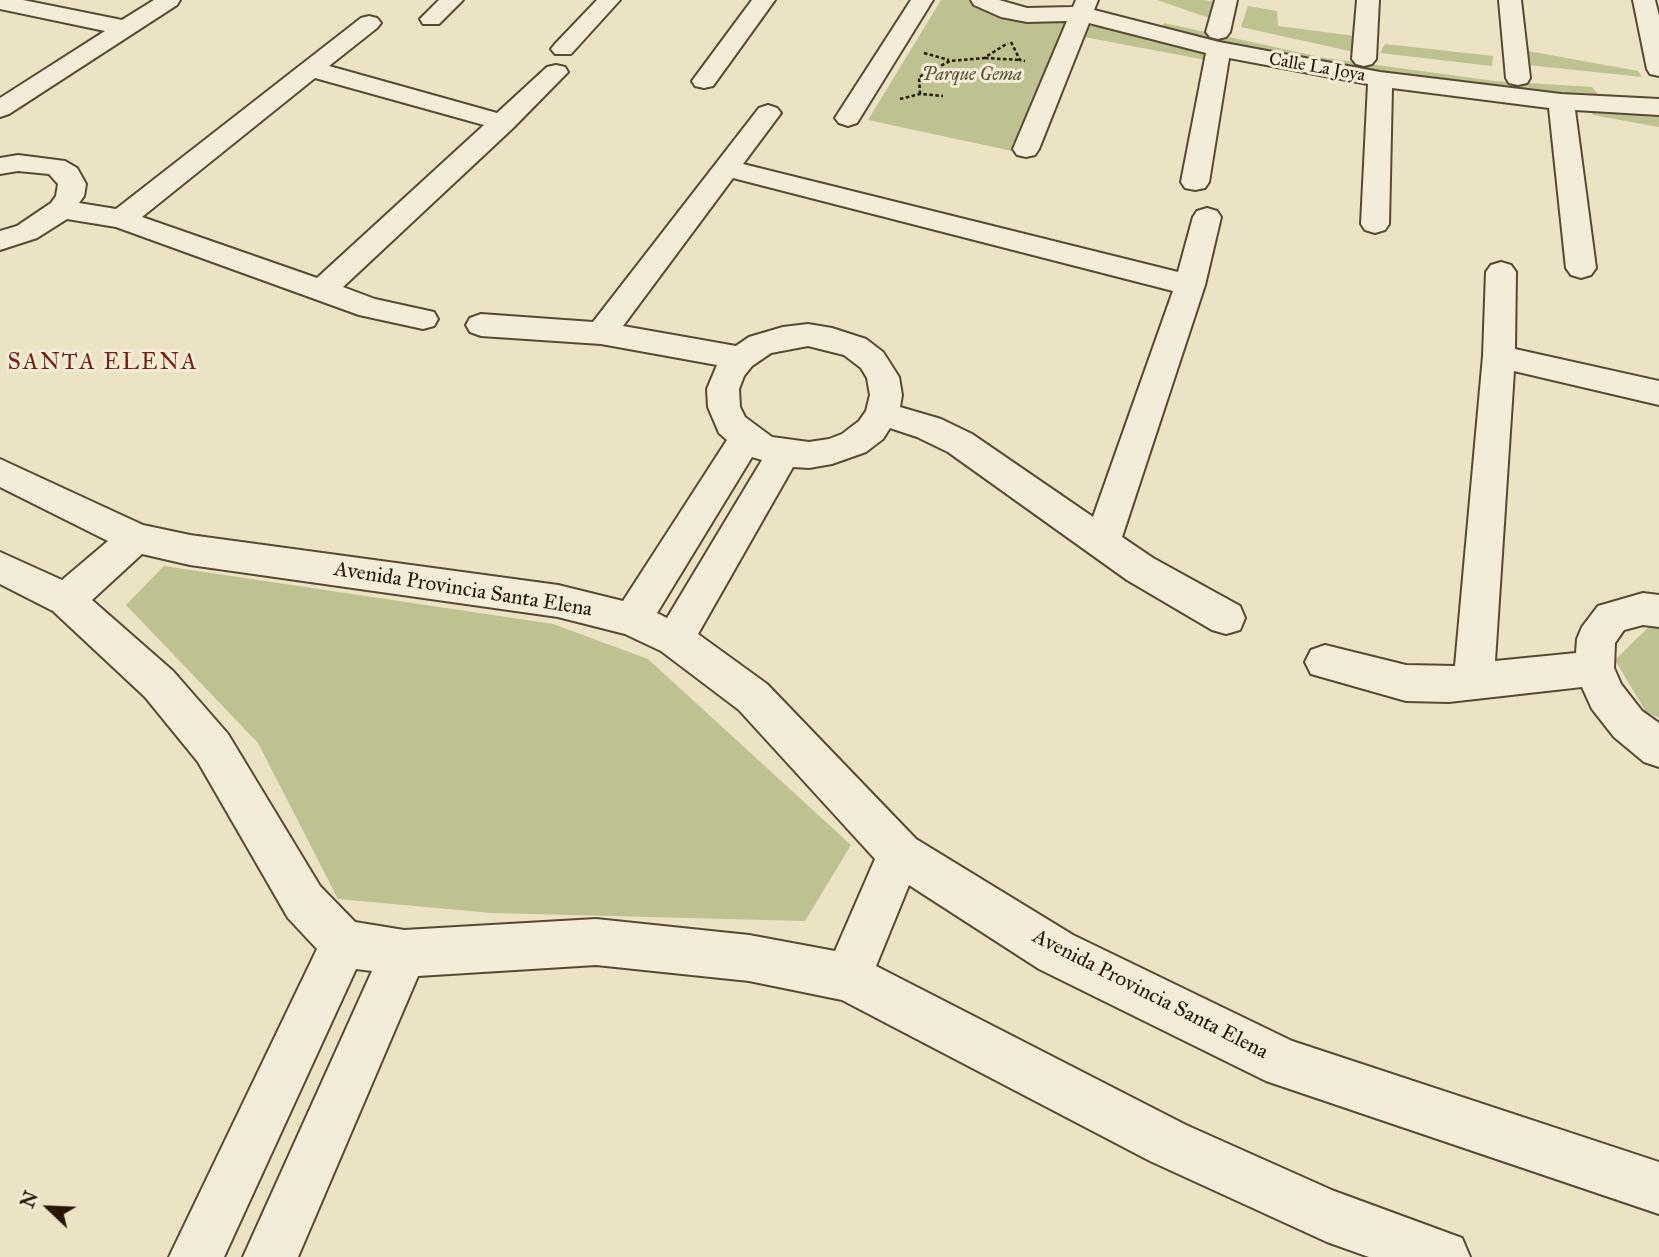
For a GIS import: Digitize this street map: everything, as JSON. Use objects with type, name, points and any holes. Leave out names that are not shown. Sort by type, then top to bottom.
[{"type":"street","points":[[0,109],[169,0]]},
{"type":"street","points":[[430,19],[452,0]]},
{"type":"street","points":[[321,291],[504,123],[560,61],[609,0]]},
{"type":"street","points":[[704,81],[764,0]]},
{"type":"street","points":[[848,118],[922,0]]},
{"type":"street","name":"Calle La Joya","points":[[982,0],[1001,10],[1027,15],[1084,7],[1219,41],[1561,102],[1659,87]]},
{"type":"street","name":"Calle La Joya","points":[[1112,0],[1147,23]]},
{"type":"street","points":[[1195,182],[1226,0]]},
{"type":"street","points":[[1368,0],[1375,224]]},
{"type":"street","points":[[1510,0],[1518,78]]},
{"type":"street","points":[[1644,0],[1659,69]]},
{"type":"street","points":[[0,2],[126,28]]},
{"type":"street","points":[[1026,149],[1084,7]]},
{"type":"street","points":[[121,219],[369,23]]},
{"type":"street","points":[[311,69],[504,123]]},
{"type":"street","name":"Calle La Joya","points":[[1372,69],[1518,78],[1659,107]]},
{"type":"street","points":[[1561,102],[1581,268]]},
{"type":"street","points":[[601,333],[768,113]]},
{"type":"street","points":[[0,166],[39,163],[56,166],[67,174],[72,184],[71,196],[61,209],[27,232],[0,241]]},
{"type":"street","points":[[727,168],[1190,285]]},
{"type":"street","points":[[61,209],[121,219],[370,308],[423,319]]},
{"type":"street","points":[[1102,541],[1190,285],[1207,217]]},
{"type":"street","points":[[1474,681],[1499,355],[1501,272]]},
{"type":"street","points":[[481,325],[601,333],[741,358]]},
{"type":"street","points":[[808,335],[855,347],[872,360],[883,377],[886,395],[882,414],[870,430],[854,443],[820,453],[784,453],[763,448],[746,438],[731,424],[724,407],[723,389],[729,372],[741,358],[761,345],[783,338],[808,335]]},
{"type":"street","points":[[1499,355],[1659,393]]},
{"type":"street","points":[[882,414],[929,428],[960,443],[1140,569],[1226,618]]},
{"type":"street","points":[[632,620],[746,438]]},
{"type":"street","points":[[675,639],[784,453]]},
{"type":"street","name":"Avenida Provincia Santa Elena","points":[[0,472],[136,538],[190,550],[558,601],[632,620],[675,639],[753,697],[900,854],[1056,951],[1284,1063],[1659,1188]]},
{"type":"street","points":[[66,600],[136,538]]},
{"type":"street","points":[[0,567],[66,600],[159,684],[213,748],[304,902],[344,944],[404,953],[596,942],[748,958],[848,977],[1168,1143],[1327,1215],[1443,1257]]},
{"type":"street","points":[[1659,611],[1643,609],[1612,617],[1596,639],[1594,668],[1606,696],[1628,724],[1659,748]]},
{"type":"street","points":[[1325,662],[1406,683],[1449,684],[1594,668]]},
{"type":"street","points":[[848,977],[900,854]]},
{"type":"street","points":[[196,1257],[344,944]]},
{"type":"street","points":[[270,1257],[404,953]]},
{"type":"path","points":[[984,58],[1010,41]]},
{"type":"path","points":[[919,51],[950,61]]},
{"type":"path","points":[[920,94],[919,77],[950,61],[984,58],[1020,61]]},
{"type":"path","points":[[897,99],[920,94],[943,96]]},
{"type":"green space","name":"Parque Gema","points":[[941,0],[976,0],[989,14],[1069,18],[1012,151],[868,120]]},
{"type":"green space","points":[[1157,0],[1203,0],[1217,2],[1212,19]]},
{"type":"green space","points":[[1248,6],[1277,11],[1278,26],[1355,36],[1354,52],[1241,27]]},
{"type":"green space","points":[[1087,20],[1209,50],[1206,60],[1084,37]]},
{"type":"green space","points":[[1164,23],[1325,58],[1495,81],[1592,87],[1603,101],[1321,67],[1158,30]]},
{"type":"green space","points":[[1385,44],[1493,56],[1492,66],[1380,53]]},
{"type":"green space","points":[[1528,51],[1638,71],[1642,77],[1528,65]]},
{"type":"green space","points":[[1589,108],[1659,112],[1659,127],[1593,115]]},
{"type":"green space","points":[[164,566],[553,624],[648,659],[851,845],[805,921],[492,913],[338,899],[258,743],[126,605]]},
{"type":"green space","points":[[1656,620],[1659,621],[1659,718],[1646,712],[1615,660]]},
{"type":"district","name":"SANTA ELENA","points":[[103,363]]}]
